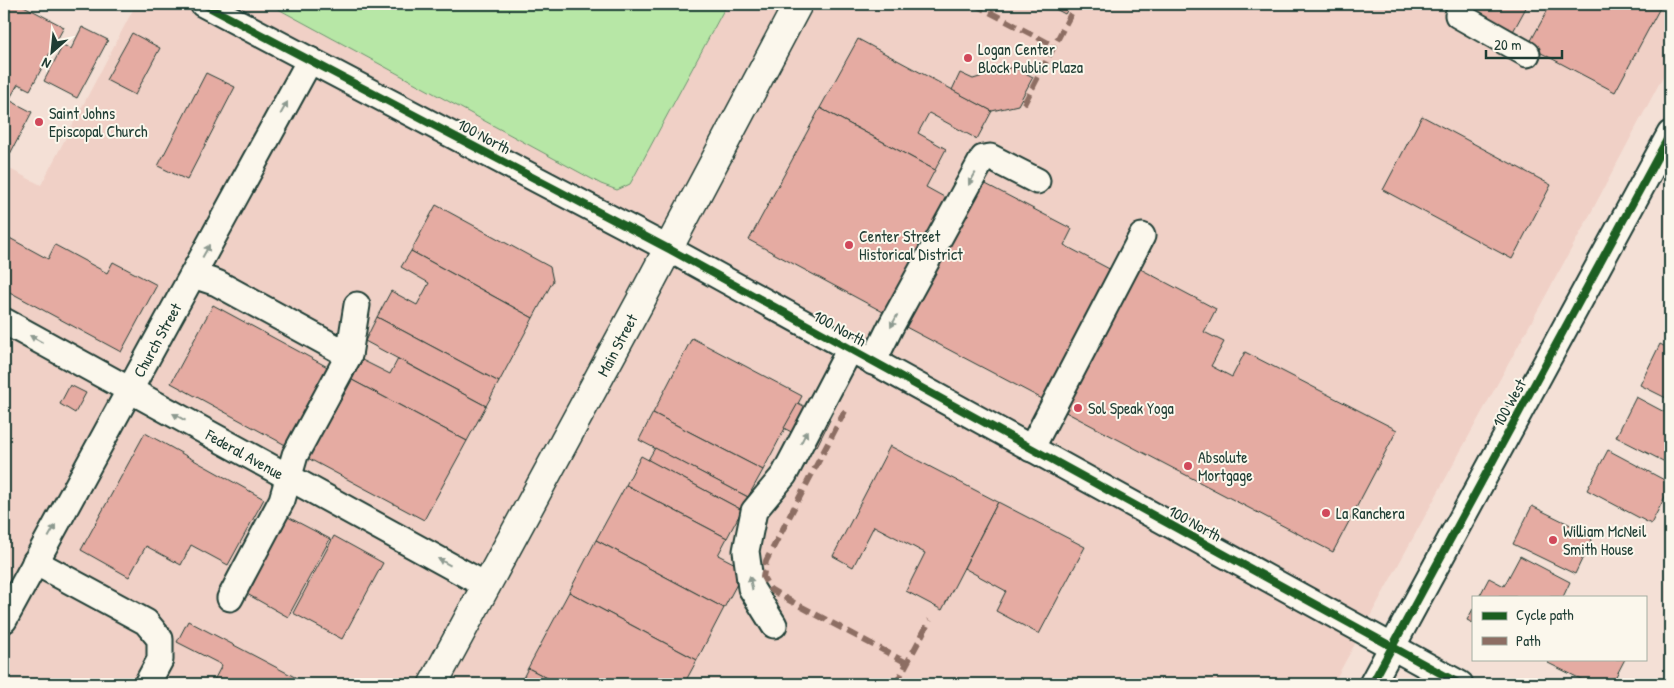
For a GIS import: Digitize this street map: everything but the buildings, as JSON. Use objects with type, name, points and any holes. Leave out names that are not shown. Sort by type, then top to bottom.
[{"type":"highway","name":"Main Street","points":[[433,684],[669,249],[798,4]]},
{"type":"street","name":"100 North","points":[[203,4],[669,249],[1460,684]]},
{"type":"street","points":[[1464,4],[1458,15],[1527,54]]},
{"type":"street","name":"Church Street","points":[[4,620],[310,60]]},
{"type":"street","name":"100 West","points":[[1372,684],[1670,134]]},
{"type":"street","points":[[873,362],[983,158],[990,156],[1037,181]]},
{"type":"street","points":[[1031,448],[1142,236]]},
{"type":"street","points":[[193,275],[217,283],[349,355]]},
{"type":"street","points":[[230,598],[282,500],[295,455],[349,355],[357,305]]},
{"type":"street","name":"Federal Avenue","points":[[4,321],[487,586]]},
{"type":"street","points":[[774,625],[751,588],[746,551],[754,512],[784,475],[850,349]]},
{"type":"street","points":[[35,562],[146,622],[160,639],[160,660],[147,684]]},
{"type":"shaded area","points":[[136,4],[269,4],[609,188],[630,184],[727,4],[1670,4],[1670,63],[1585,224],[1333,684],[4,684],[4,166],[41,185]]},
{"type":"green space","points":[[269,4],[727,4],[630,184],[617,190],[601,184]]},
{"type":"marked path","points":[[974,4],[1054,46]]},
{"type":"marked path","points":[[1024,104],[1076,4]]},
{"type":"marked path","points":[[845,411],[766,561],[763,577],[770,589],[907,663]]},
{"type":"marked path","points":[[896,684],[930,620]]},
{"type":"cycle path","points":[[203,4],[669,249],[1460,684]]},
{"type":"cycle path","points":[[1372,684],[1670,134]]},
{"type":"place","name":"Logan Center Block Public Plaza","points":[[968,58]]},
{"type":"place","name":"Saint Johns Episcopal Church","points":[[39,122]]},
{"type":"place","name":"Center Street Historical District","points":[[849,245]]},
{"type":"place","name":"Sol Speak Yoga","points":[[1078,408]]},
{"type":"place","name":"Absolute Mortgage","points":[[1188,466]]},
{"type":"place","name":"La Ranchera","points":[[1326,513]]},
{"type":"place","name":"William McNeil Smith House","points":[[1553,540]]}]
